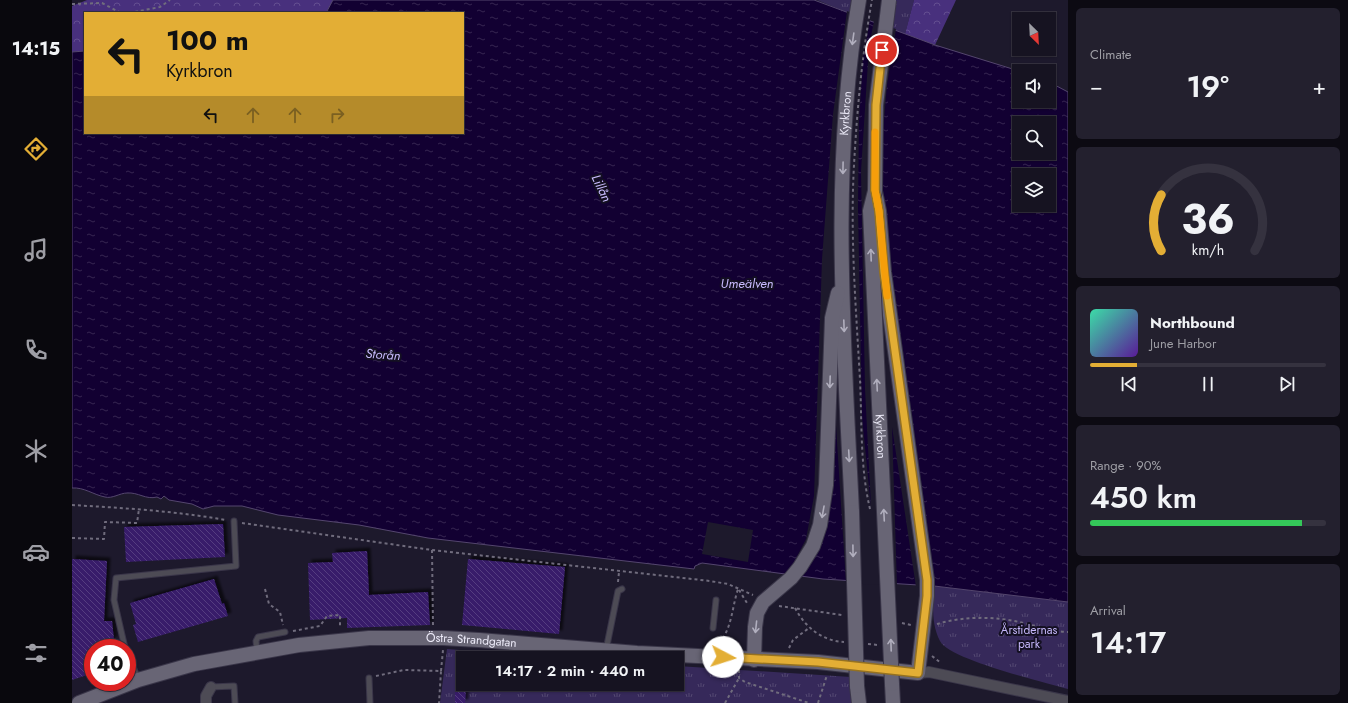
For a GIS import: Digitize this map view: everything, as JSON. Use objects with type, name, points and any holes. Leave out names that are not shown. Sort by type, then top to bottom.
[{"type":"street","name":"Kyrkbron","points":[[859,0],[844,120],[843,275],[857,686],[859,703]]},
{"type":"street","name":"Kyrkbron","points":[[888,0],[876,105],[875,190],[879,211],[884,272],[907,432],[927,589],[918,673]]},
{"type":"street","name":"Kyrkbron","points":[[875,190],[870,211],[872,285],[893,703]]},
{"type":"street","name":"Kyrkbron","points":[[765,599],[791,578],[800,567],[813,546],[820,525],[826,485],[832,318],[843,275]]},
{"type":"street","points":[[754,660],[757,613],[765,599]]},
{"type":"street","name":"Östra Strandgatan","points":[[85,702],[138,680],[194,664],[299,645],[369,638],[436,638],[754,660],[784,660],[918,673]]},
{"type":"street","points":[[918,673],[929,672],[1068,701]]},
{"type":"street","points":[[206,703],[206,696],[211,688]]},
{"type":"lane","points":[[123,639],[114,600],[116,578],[236,566],[234,521]]},
{"type":"lane","points":[[606,650],[615,602],[618,591],[622,589]]},
{"type":"lane","points":[[713,628],[716,600]]},
{"type":"lane","points":[[257,652],[256,642],[258,637],[285,632]]},
{"type":"lane","points":[[369,678],[370,703]]},
{"type":"lane","points":[[211,688],[234,686],[235,703]]},
{"type":"path","points":[[133,12],[160,7],[170,0]]},
{"type":"path","points":[[72,4],[102,2],[119,12]]},
{"type":"path","points":[[72,505],[139,509],[199,515],[432,550],[710,581],[728,584],[754,596],[795,608]]},
{"type":"path","points":[[72,538],[104,539],[105,522],[137,523],[139,509]]},
{"type":"path","points":[[432,550],[433,629]]},
{"type":"path","points":[[265,588],[269,604],[280,612],[282,617]]},
{"type":"path","points":[[716,646],[725,636],[729,628],[732,606],[738,589]]},
{"type":"path","points":[[285,632],[320,626],[324,622],[326,616],[340,615],[340,633]]},
{"type":"path","points":[[932,628],[949,621],[996,618],[1023,622],[1049,631],[1068,632]]},
{"type":"path","points":[[784,660],[793,640],[809,628]]},
{"type":"path","points":[[725,703],[739,678],[739,667]]},
{"type":"path","points":[[369,678],[404,670],[441,671],[438,703]]},
{"type":"path","points":[[818,703],[829,670]]},
{"type":"path","points":[[739,678],[745,682],[809,703]]},
{"type":"green space","points":[[87,0],[333,0],[327,12],[84,12],[84,51],[72,52],[72,6]]},
{"type":"green space","points":[[817,0],[859,0],[856,16]]},
{"type":"green space","points":[[889,0],[914,0],[905,34],[884,27]]},
{"type":"green space","points":[[914,0],[956,0],[935,45],[905,34]]},
{"type":"green space","name":"Årstidernas park","points":[[934,586],[1068,602],[1068,689],[999,670],[961,656],[947,648],[940,641],[935,628],[933,614]]},
{"type":"green space","points":[[447,649],[472,651],[456,651],[456,691],[684,691],[684,666],[851,677],[854,703],[440,703]]},
{"type":"water","name":"Umeälven","points":[[333,0],[814,0],[935,45],[1012,69],[1012,108],[1056,108],[1056,86],[1068,92],[1068,602],[934,586],[823,579],[702,563],[695,566],[694,569],[428,538],[359,525],[278,515],[242,506],[214,506],[203,509],[192,504],[169,500],[164,496],[161,499],[157,497],[149,498],[127,493],[108,497],[81,489],[72,488],[72,52],[84,51],[84,134],[464,134],[464,12],[327,12]]},
{"type":"pier","points":[[847,11],[870,20],[863,58],[859,121],[858,207],[862,417],[871,507],[865,389],[861,171],[869,46],[874,21],[896,29],[887,85],[883,132],[883,230],[933,588],[916,587],[892,427],[897,586],[846,583],[836,426],[831,426],[825,507],[798,578],[783,576],[792,566],[806,539],[814,496],[822,259],[833,114]]},
{"type":"pier","points":[[708,522],[753,530],[748,562],[702,554]]},
{"type":"building","points":[[223,524],[225,557],[126,562],[124,527]]},
{"type":"building","points":[[367,551],[369,595],[428,592],[430,625],[347,628],[347,618],[310,620],[308,563],[333,562],[332,553]]},
{"type":"building","points":[[72,559],[107,561],[104,621],[112,621],[114,639],[84,639],[84,676],[72,680]]},
{"type":"building","points":[[468,559],[565,567],[559,634],[462,625]]},
{"type":"building","points":[[214,579],[222,604],[224,603],[228,616],[138,642],[133,625],[136,624],[130,603]]},
{"type":"building","points":[[456,686],[456,691],[466,691],[465,703],[455,703]]},
{"type":"slow traffic","points":[[875,132],[875,190],[879,211],[887,296]]},
{"type":"route","points":[[723,657],[754,660],[818,662],[918,673],[922,628],[926,607],[927,580],[884,272],[879,211],[875,190],[876,105],[882,50]]},
{"type":"water label","name":"Lillån","points":[[602,188]]},
{"type":"water label","name":"Storån","points":[[383,354]]}]
